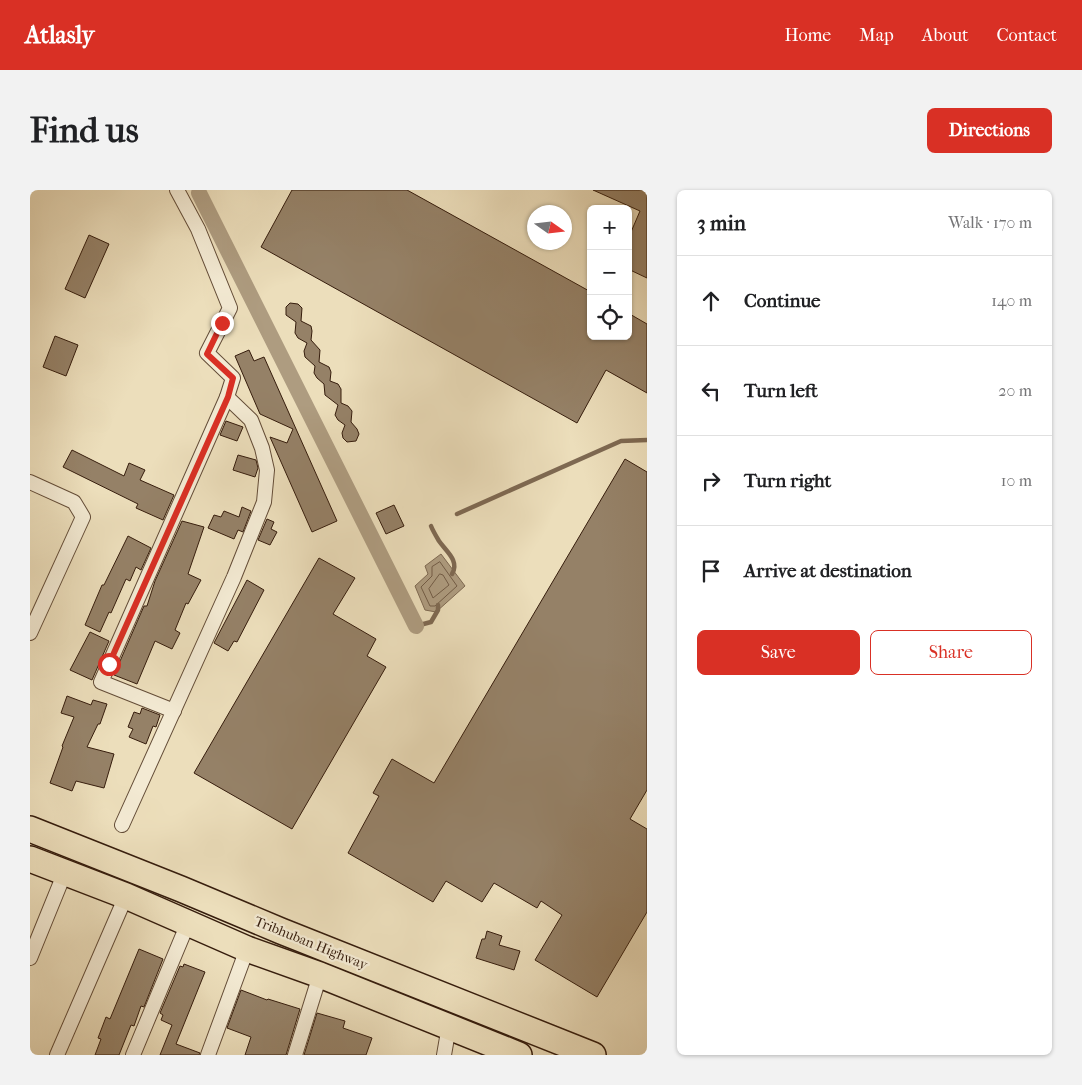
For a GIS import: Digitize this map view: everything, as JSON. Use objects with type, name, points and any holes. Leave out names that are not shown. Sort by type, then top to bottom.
[{"type":"highway","name":"Tribhuban Highway","points":[[30,829],[280,931],[593,1055]]},
{"type":"highway","name":"Tribhuban Highway","points":[[30,859],[126,896],[248,949],[320,975],[519,1055]]},
{"type":"street","points":[[174,711],[101,682],[228,397],[233,378],[207,354],[230,308],[198,229],[177,190]]},
{"type":"street","points":[[122,824],[234,578],[264,502],[267,470],[262,448],[251,420],[228,397]]},
{"type":"street","points":[[30,482],[74,502],[83,517],[30,633]]},
{"type":"street","points":[[30,958],[64,872]]},
{"type":"street","points":[[57,1055],[126,896]]},
{"type":"street","points":[[132,1055],[188,923]]},
{"type":"street","points":[[208,1055],[248,949]]},
{"type":"street","points":[[295,1055],[320,975]]},
{"type":"street","points":[[444,1055],[449,1026]]},
{"type":"water","points":[[441,554],[465,586],[436,612],[425,610],[415,586],[428,574],[425,566]]},
{"type":"building","points":[[292,190],[407,190],[587,290],[587,340],[632,340],[632,315],[647,324],[647,393],[606,370],[577,423],[261,247]]},
{"type":"building","points":[[593,190],[647,190],[647,278],[632,271],[632,230],[640,211],[632,207],[632,205],[627,205]]},
{"type":"building","points":[[89,235],[109,244],[85,298],[65,289]]},
{"type":"building","points":[[290,303],[298,304],[302,308],[301,321],[311,326],[311,340],[320,350],[319,362],[329,367],[331,372],[330,381],[338,384],[341,389],[341,403],[348,406],[352,411],[351,422],[359,434],[356,441],[347,442],[343,438],[342,433],[345,425],[335,415],[338,405],[325,395],[324,384],[314,373],[315,366],[305,357],[304,351],[307,343],[298,338],[295,333],[296,322],[286,315],[286,307]]},
{"type":"building","points":[[55,336],[78,345],[66,376],[43,367]]},
{"type":"building","points":[[249,350],[254,361],[264,357],[337,521],[312,532],[270,437],[287,443],[293,429],[260,414],[235,356]]},
{"type":"building","points":[[226,421],[243,427],[237,441],[220,435]]},
{"type":"building","points":[[72,450],[124,476],[129,463],[145,470],[140,480],[174,495],[163,520],[136,508],[138,504],[63,467]]},
{"type":"building","points":[[238,455],[256,460],[258,468],[255,477],[233,470]]},
{"type":"building","points":[[625,459],[647,472],[647,790],[630,819],[647,829],[647,912],[597,997],[535,960],[562,915],[541,901],[537,908],[494,883],[482,902],[446,881],[433,902],[348,853],[379,796],[373,793],[392,759],[434,783]]},
{"type":"building","points":[[394,505],[404,526],[386,534],[376,513]]},
{"type":"building","points":[[242,507],[251,511],[243,532],[238,530],[234,539],[208,528],[214,515],[221,517],[224,511],[239,517]]},
{"type":"building","points":[[267,519],[274,522],[271,529],[277,532],[270,545],[258,540]]},
{"type":"building","points":[[182,521],[204,527],[188,574],[201,580],[188,604],[186,603],[175,630],[180,633],[172,649],[155,641],[137,684],[114,675],[144,606],[147,606],[155,581]]},
{"type":"building","points":[[128,536],[151,548],[141,570],[136,567],[130,581],[126,579],[111,613],[109,612],[100,632],[85,625],[102,585],[104,585]]},
{"type":"building","points":[[319,558],[355,578],[333,614],[376,639],[367,656],[386,667],[292,829],[194,773]]},
{"type":"building","points":[[247,580],[264,590],[237,642],[234,641],[228,651],[214,643]]},
{"type":"building","points":[[90,632],[109,641],[92,680],[70,670]]},
{"type":"building","points":[[67,696],[91,705],[93,700],[107,704],[100,724],[98,724],[87,747],[114,754],[104,788],[76,781],[72,791],[50,783],[74,717],[61,713]]},
{"type":"building","points":[[142,708],[160,715],[156,727],[153,726],[146,744],[129,737],[133,729],[128,727],[134,712],[140,714]]},
{"type":"building","points":[[487,931],[502,936],[499,945],[520,951],[514,970],[476,958],[482,939],[485,939]]},
{"type":"building","points":[[139,949],[163,959],[144,1007],[141,1006],[134,1026],[131,1025],[119,1055],[95,1055],[101,1039],[98,1038],[106,1017],[110,1019]]},
{"type":"building","points":[[184,964],[205,972],[176,1044],[200,1053],[199,1055],[160,1055],[172,1025],[161,1020],[163,1015],[160,1013],[180,966],[183,967]]},
{"type":"building","points":[[241,990],[267,1000],[300,1009],[286,1055],[245,1055],[251,1037],[227,1028]]},
{"type":"building","points":[[317,1013],[345,1021],[343,1028],[372,1038],[366,1055],[304,1055]]},
{"type":"waterway","points":[[196,190],[199,193]]},
{"type":"waterway","points":[[199,193],[416,626]]},
{"type":"waterway","points":[[457,514],[621,441],[647,440]]},
{"type":"waterway","points":[[431,526],[453,560],[454,569],[452,574]]},
{"type":"waterway","points":[[416,626],[431,622],[438,610],[438,605]]},
{"type":"route","points":[[109,664],[228,397],[233,378],[207,354],[222,323]]}]
